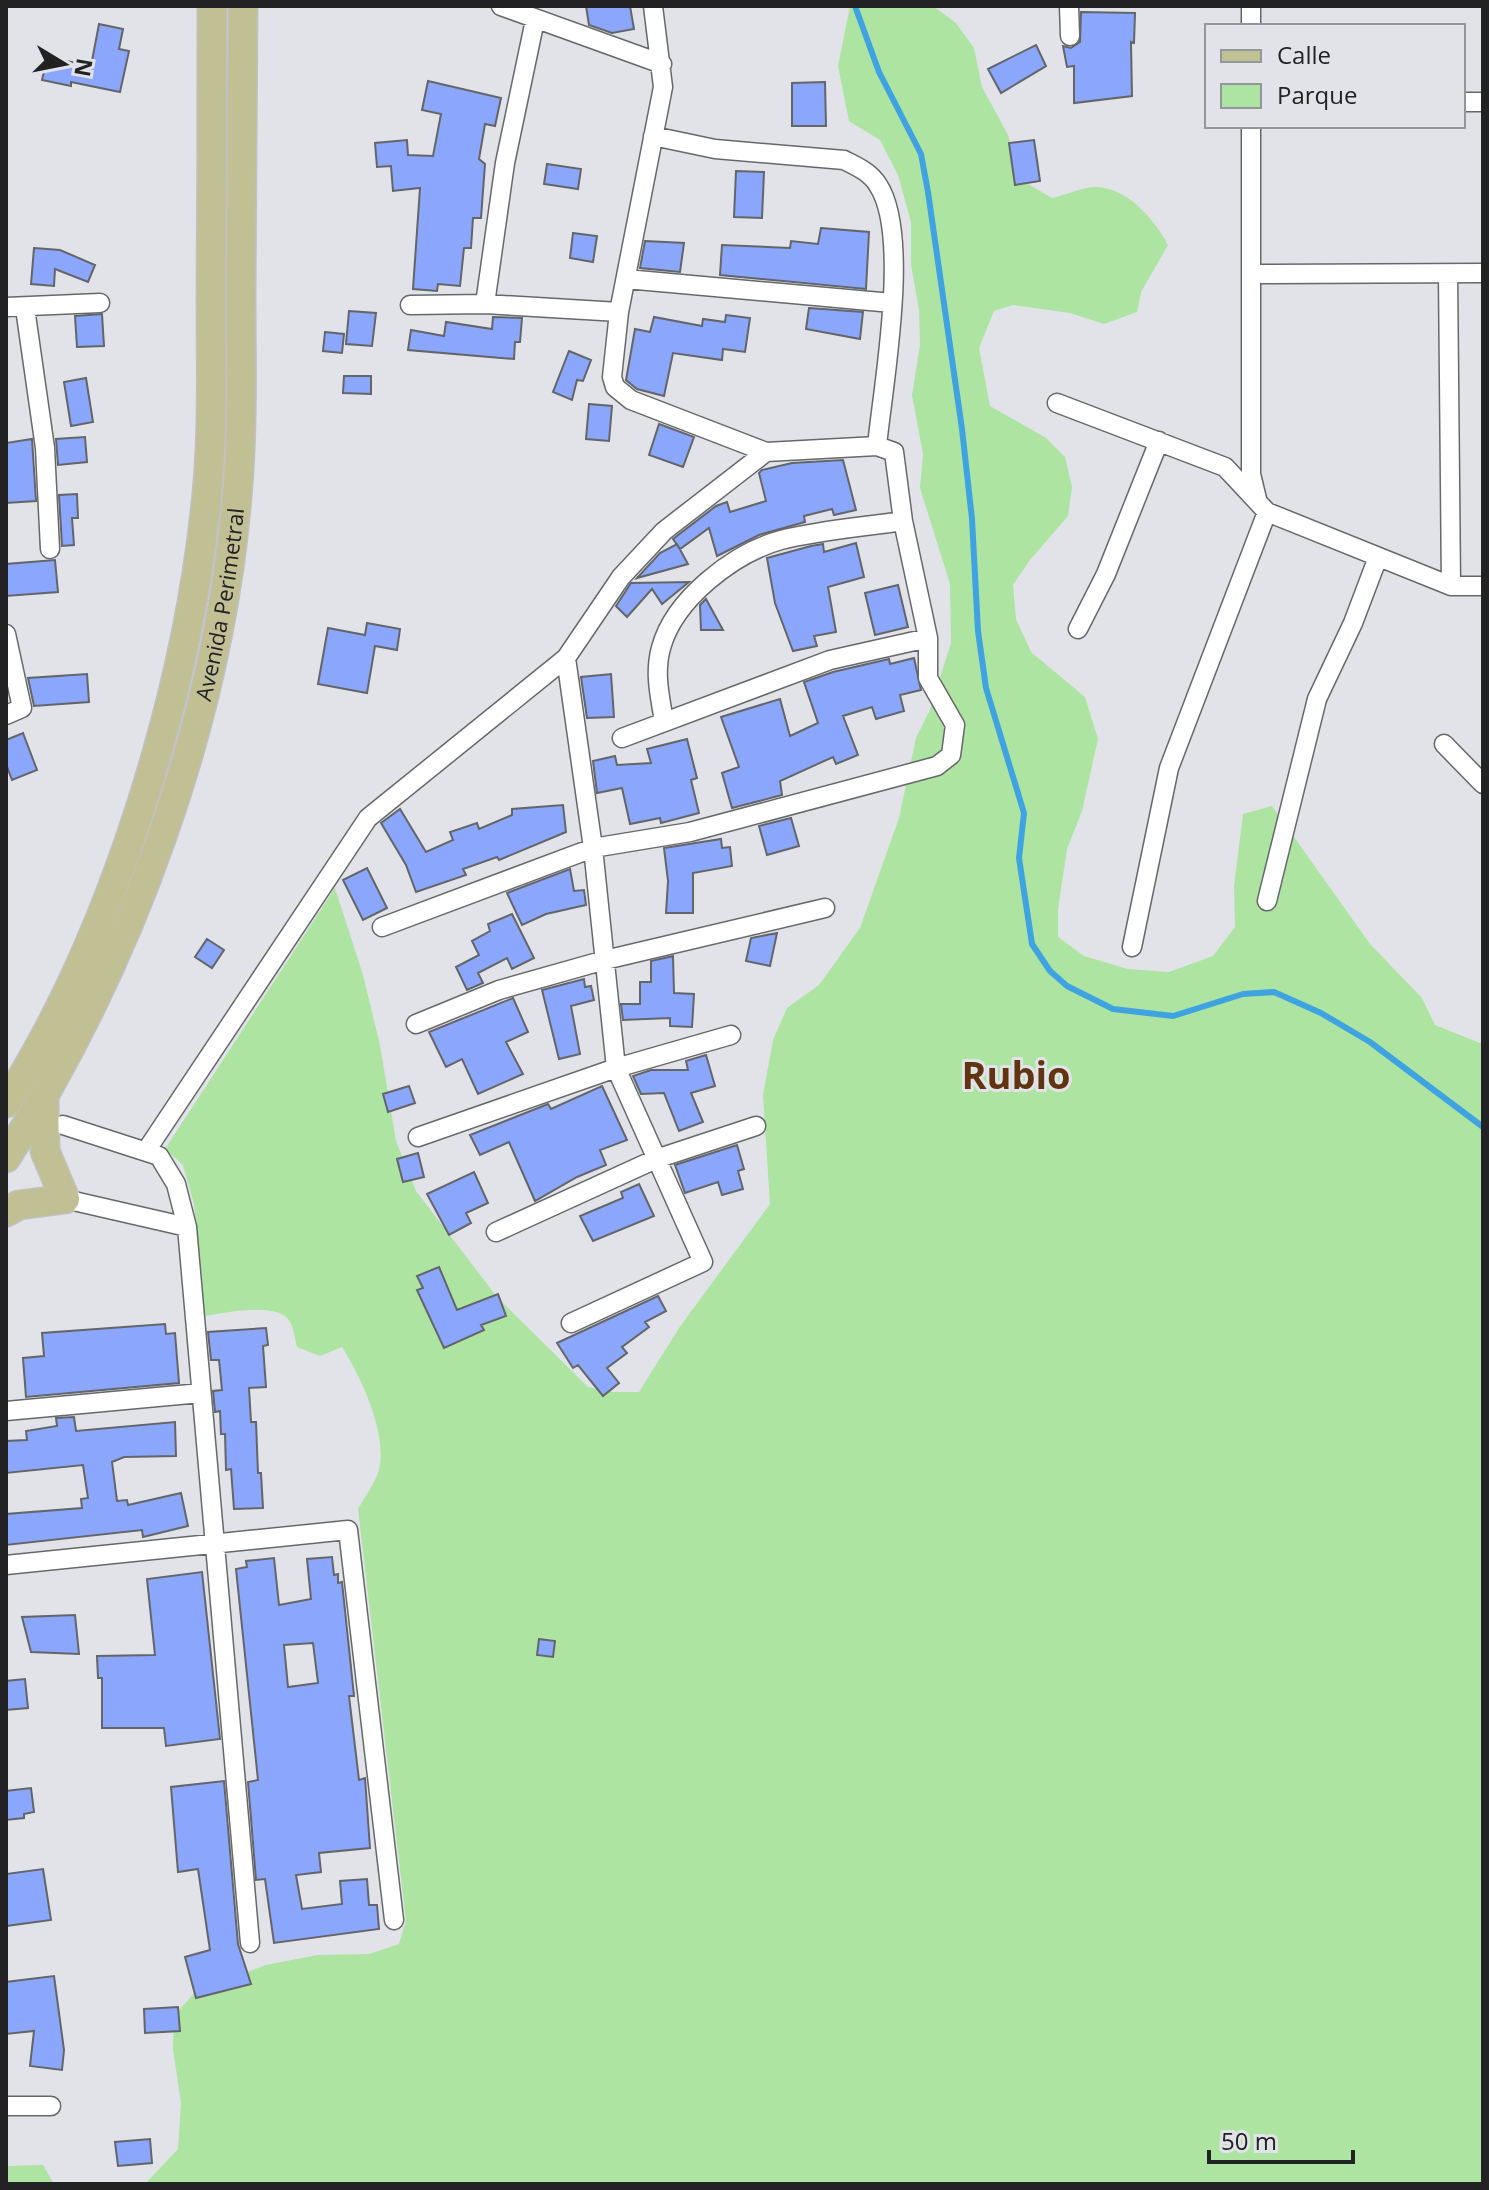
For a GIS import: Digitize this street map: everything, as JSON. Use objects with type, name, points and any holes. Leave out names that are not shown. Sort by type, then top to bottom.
[{"type":"main road","name":"Avenida Perimetral","points":[[6,1103],[78,966],[133,832],[167,711],[191,604],[208,468],[212,6]]},
{"type":"main road","name":"Avenida Perimetral","points":[[6,1158],[45,1098],[105,979],[161,842],[196,718],[221,609],[238,470],[243,6]]},
{"type":"main road","points":[[6,1212],[19,1205],[65,1199],[45,1151],[42,1132],[45,1098]]},
{"type":"street","points":[[382,927],[593,848],[690,832],[937,766],[951,755],[955,725],[928,678],[928,638],[903,521],[894,452],[877,446],[766,452],[622,394],[612,377],[619,312],[663,87],[653,6]]},
{"type":"street","points":[[1069,6],[1070,36]]},
{"type":"street","points":[[505,7],[662,64]]},
{"type":"street","points":[[485,304],[505,163],[535,20]]},
{"type":"street","points":[[1132,947],[1169,768],[1262,506],[1251,474],[1251,128]]},
{"type":"street","points":[[653,136],[715,149],[844,160],[862,169],[878,183],[889,208],[892,303],[877,446]]},
{"type":"street","points":[[1251,274],[1483,273]]},
{"type":"street","points":[[1448,274],[1451,586]]},
{"type":"street","points":[[626,279],[892,303]]},
{"type":"street","points":[[6,307],[100,303]]},
{"type":"street","points":[[410,305],[485,304],[619,312]]},
{"type":"street","points":[[25,308],[45,448],[50,549]]},
{"type":"street","points":[[1057,403],[1225,467],[1262,506],[1378,557],[1451,586],[1483,586]]},
{"type":"street","points":[[1078,629],[1106,574],[1159,441]]},
{"type":"street","points":[[146,1151],[368,818],[566,658],[621,577],[664,531],[766,452]]},
{"type":"street","points":[[664,721],[657,680],[661,646],[677,617],[698,591],[728,566],[773,543],[903,521]]},
{"type":"street","points":[[1267,901],[1317,699],[1353,623],[1378,557]]},
{"type":"street","points":[[6,634],[22,708],[6,715]]},
{"type":"street","points":[[622,738],[830,660],[928,638]]},
{"type":"street","points":[[566,658],[593,848],[616,1068],[703,1262],[571,1323]]},
{"type":"street","points":[[1444,744],[1483,784]]},
{"type":"street","points":[[416,1024],[499,990],[605,960],[825,908]]},
{"type":"street","points":[[418,1137],[616,1068],[731,1035]]},
{"type":"street","points":[[63,1125],[159,1156],[176,1184],[187,1227],[250,1943]]},
{"type":"street","points":[[496,1232],[656,1159],[756,1126]]},
{"type":"street","points":[[65,1199],[187,1227]]},
{"type":"street","points":[[6,1411],[201,1393]]},
{"type":"street","points":[[6,1565],[348,1530],[394,1920]]},
{"type":"street","points":[[6,2106],[51,2106]]},
{"type":"green space","points":[[850,6],[933,6],[956,23],[974,48],[982,87],[1008,135],[1023,181],[1052,198],[1091,187],[1119,193],[1148,215],[1168,245],[1141,292],[1137,312],[1104,324],[1070,313],[1013,305],[994,311],[979,348],[990,406],[1046,438],[1065,457],[1072,487],[1068,516],[1013,585],[1016,619],[1031,652],[1085,697],[1098,739],[1082,811],[1067,849],[1058,909],[1058,937],[1084,956],[1128,969],[1169,972],[1213,956],[1235,927],[1234,886],[1243,814],[1272,806],[1370,944],[1422,998],[1435,1025],[1480,1043],[1483,1039],[1483,2184],[145,2184],[178,2149],[181,2103],[173,2049],[174,2016],[196,1991],[266,1965],[317,1955],[369,1954],[399,1944],[406,1921],[358,1509],[379,1470],[381,1456],[371,1406],[342,1347],[320,1356],[297,1347],[290,1322],[275,1312],[251,1310],[205,1316],[194,1204],[183,1165],[165,1149],[335,888],[363,975],[380,1045],[396,1141],[416,1191],[497,1297],[588,1387],[613,1392],[639,1392],[679,1328],[770,1204],[763,1095],[773,1040],[787,1008],[819,985],[860,928],[899,818],[916,738],[929,712],[951,643],[950,584],[920,488],[923,454],[912,395],[920,345],[919,310],[911,265],[911,222],[898,175],[880,140],[849,121],[838,66]]},
{"type":"green space","points":[[43,2165],[54,2184],[6,2184],[6,2166]]},
{"type":"building","points":[[586,6],[630,6],[634,29],[612,33],[589,25]]},
{"type":"building","points":[[1081,12],[1135,13],[1134,43],[1131,42],[1132,96],[1074,103],[1074,66],[1067,67],[1063,46],[1071,48],[1080,42]]},
{"type":"building","points":[[99,24],[123,29],[119,49],[129,51],[120,92],[71,82],[71,86],[42,80],[47,57],[91,66]]},
{"type":"building","points":[[1036,45],[1046,66],[1001,93],[988,69]]},
{"type":"building","points":[[428,81],[501,98],[495,126],[485,124],[479,159],[485,164],[481,218],[473,218],[471,248],[464,248],[460,286],[438,284],[437,291],[413,289],[420,188],[393,191],[391,166],[377,167],[375,143],[407,140],[408,155],[433,156],[441,114],[422,110]]},
{"type":"building","points":[[825,82],[826,126],[792,126],[792,83]]},
{"type":"building","points":[[1034,140],[1040,181],[1015,185],[1009,143]]},
{"type":"building","points":[[547,164],[581,169],[578,189],[544,184]]},
{"type":"building","points":[[736,171],[764,172],[762,218],[734,217]]},
{"type":"building","points":[[821,228],[869,232],[866,289],[720,275],[722,245],[790,248],[791,241],[818,244]]},
{"type":"building","points":[[573,233],[597,236],[593,262],[570,258]]},
{"type":"building","points":[[645,241],[684,243],[680,272],[640,268]]},
{"type":"building","points":[[34,248],[60,250],[95,265],[88,282],[55,269],[54,286],[31,284]]},
{"type":"building","points":[[809,308],[863,312],[860,339],[806,329]]},
{"type":"building","points":[[349,311],[376,313],[372,346],[346,344]]},
{"type":"building","points":[[102,314],[104,346],[77,347],[75,316]]},
{"type":"building","points":[[726,315],[750,318],[745,352],[723,349],[722,360],[673,353],[664,396],[637,389],[626,380],[635,329],[650,332],[654,317],[702,326],[703,319],[725,322]]},
{"type":"building","points":[[493,317],[522,318],[520,342],[515,342],[514,359],[408,350],[411,330],[444,336],[446,322],[492,329]]},
{"type":"building","points":[[325,332],[344,334],[342,353],[323,351]]},
{"type":"building","points":[[569,351],[591,360],[583,381],[577,380],[572,400],[553,392]]},
{"type":"building","points":[[344,376],[371,376],[371,394],[343,393]]},
{"type":"building","points":[[86,378],[93,422],[71,426],[64,382]]},
{"type":"building","points":[[589,404],[612,406],[609,441],[586,439]]},
{"type":"building","points":[[659,424],[694,437],[683,467],[649,455]]},
{"type":"building","points":[[85,437],[87,462],[58,465],[56,439]]},
{"type":"building","points":[[32,439],[36,501],[6,503],[6,443]]},
{"type":"building","points":[[843,460],[856,510],[834,515],[832,509],[804,516],[805,522],[759,535],[717,556],[709,528],[680,549],[673,539],[716,506],[727,502],[730,512],[766,501],[759,473],[762,470],[792,463]]},
{"type":"building","points":[[77,494],[78,518],[72,518],[74,545],[62,546],[59,495]]},
{"type":"building","points":[[856,543],[864,577],[828,587],[836,632],[814,636],[817,646],[793,651],[775,603],[767,558],[811,546],[823,544],[824,552]]},
{"type":"building","points":[[677,544],[688,564],[637,578],[660,553]]},
{"type":"building","points":[[55,560],[58,592],[6,596],[6,564]]},
{"type":"building","points":[[689,582],[662,604],[652,589],[627,617],[616,606],[631,583]]},
{"type":"building","points":[[898,585],[908,627],[875,635],[865,593]]},
{"type":"building","points":[[706,599],[723,630],[701,630],[700,605]]},
{"type":"building","points":[[367,623],[400,629],[397,650],[375,646],[367,693],[318,684],[328,628],[365,635]]},
{"type":"building","points":[[914,658],[921,690],[900,695],[904,711],[876,719],[872,707],[843,716],[858,755],[836,764],[833,757],[780,781],[782,795],[732,808],[722,773],[739,767],[721,717],[780,699],[790,736],[818,723],[804,682],[889,659],[890,664]]},
{"type":"building","points":[[87,674],[89,702],[34,706],[28,678]]},
{"type":"building","points":[[611,674],[614,717],[587,718],[581,677]]},
{"type":"building","points":[[23,733],[37,770],[12,780],[6,764],[6,740]]},
{"type":"building","points":[[687,739],[697,778],[691,780],[699,813],[661,823],[660,818],[630,824],[622,788],[597,793],[593,761],[615,756],[617,765],[651,763],[647,749]]},
{"type":"building","points":[[563,805],[566,832],[499,860],[497,857],[463,869],[466,875],[416,892],[406,865],[381,823],[400,809],[426,852],[453,840],[450,832],[477,823],[479,829],[512,815],[512,809]]},
{"type":"building","points":[[791,818],[799,846],[767,855],[759,826]]},
{"type":"building","points":[[721,839],[722,848],[730,847],[732,866],[693,873],[693,913],[666,913],[668,881],[664,848]]},
{"type":"building","points":[[367,868],[387,908],[363,920],[343,880]]},
{"type":"building","points":[[570,869],[574,891],[584,890],[586,905],[546,914],[522,925],[507,893]]},
{"type":"building","points":[[512,914],[534,958],[512,969],[507,958],[478,973],[483,983],[467,990],[456,967],[479,955],[472,941],[490,931],[488,924]]},
{"type":"building","points":[[777,933],[770,966],[746,961],[751,938]]},
{"type":"building","points":[[207,939],[224,950],[212,968],[195,957]]},
{"type":"building","points":[[673,956],[674,993],[694,994],[692,1027],[670,1026],[670,1018],[623,1020],[621,1004],[640,1004],[640,982],[651,982],[651,961]]},
{"type":"building","points":[[584,979],[585,987],[591,986],[594,1000],[571,1006],[580,1054],[559,1059],[542,990]]},
{"type":"building","points":[[513,998],[528,1032],[506,1042],[523,1074],[478,1094],[462,1059],[446,1067],[429,1032]]},
{"type":"building","points":[[706,1055],[715,1086],[691,1093],[703,1122],[679,1131],[664,1093],[641,1094],[633,1076],[651,1070],[688,1070],[686,1061]]},
{"type":"building","points":[[409,1086],[415,1103],[388,1112],[383,1094]]},
{"type":"building","points":[[602,1086],[627,1140],[600,1150],[606,1165],[577,1177],[535,1201],[509,1142],[480,1155],[470,1135],[548,1104],[551,1109]]},
{"type":"building","points":[[737,1145],[744,1169],[738,1171],[743,1189],[722,1195],[718,1182],[685,1193],[675,1165]]},
{"type":"building","points":[[418,1153],[424,1177],[403,1182],[397,1159]]},
{"type":"building","points":[[474,1172],[488,1203],[466,1213],[471,1223],[449,1235],[427,1194]]},
{"type":"building","points":[[639,1184],[654,1216],[593,1241],[580,1216],[623,1198],[621,1192]]},
{"type":"building","points":[[439,1267],[457,1310],[498,1294],[506,1316],[481,1325],[484,1330],[444,1348],[417,1290],[423,1288],[417,1276]]},
{"type":"building","points":[[658,1296],[666,1311],[645,1322],[649,1327],[622,1347],[627,1353],[607,1368],[619,1383],[603,1396],[578,1365],[573,1368],[557,1343]]},
{"type":"building","points":[[165,1324],[166,1334],[175,1333],[179,1383],[26,1397],[23,1358],[44,1356],[42,1333]]},
{"type":"building","points":[[266,1328],[268,1345],[263,1346],[266,1387],[249,1388],[251,1422],[256,1422],[263,1508],[234,1509],[231,1469],[226,1470],[225,1434],[221,1434],[220,1411],[215,1412],[213,1391],[222,1390],[219,1360],[211,1360],[208,1332]]},
{"type":"building","points":[[74,1417],[76,1431],[175,1422],[176,1456],[124,1457],[112,1462],[117,1501],[127,1500],[128,1505],[181,1493],[188,1526],[143,1537],[142,1530],[6,1545],[6,1514],[82,1508],[81,1499],[88,1498],[83,1465],[6,1473],[6,1441],[27,1440],[26,1431],[57,1426],[56,1418]]},
{"type":"building","points":[[332,1557],[334,1575],[338,1574],[338,1583],[342,1582],[354,1696],[349,1696],[359,1780],[365,1778],[370,1848],[319,1853],[321,1872],[296,1875],[302,1909],[342,1904],[340,1881],[367,1879],[369,1905],[377,1905],[379,1929],[274,1943],[265,1879],[256,1880],[248,1782],[258,1780],[236,1569],[247,1567],[246,1561],[274,1558],[279,1605],[311,1599],[307,1559]],"holes":[[[313,1643],[318,1683],[288,1687],[284,1645]]]},
{"type":"building","points":[[202,1572],[220,1739],[166,1746],[164,1728],[102,1728],[102,1678],[98,1678],[97,1656],[155,1655],[147,1579]]},
{"type":"building","points":[[75,1615],[79,1654],[31,1652],[22,1617]]},
{"type":"building","points":[[539,1639],[555,1641],[553,1657],[537,1655]]},
{"type":"building","points":[[25,1679],[28,1708],[6,1710],[6,1681]]},
{"type":"building","points":[[224,1781],[238,1944],[251,1984],[196,1998],[185,1957],[210,1950],[198,1869],[178,1872],[171,1787]]},
{"type":"building","points":[[31,1788],[34,1812],[24,1814],[24,1818],[6,1820],[6,1791]]},
{"type":"building","points":[[43,1869],[51,1920],[6,1926],[6,1874]]},
{"type":"building","points":[[54,1976],[64,2050],[62,2070],[30,2066],[34,2031],[6,2034],[6,1982]]},
{"type":"building","points":[[178,2007],[180,2031],[145,2033],[144,2009]]},
{"type":"building","points":[[150,2139],[152,2163],[118,2166],[115,2142]]},
{"type":"waterway","points":[[855,6],[879,72],[921,154],[962,429],[972,519],[978,631],[986,688],[1024,813],[1019,858],[1032,944],[1050,971],[1067,986],[1113,1009],[1173,1016],[1243,994],[1274,992],[1321,1013],[1370,1042],[1483,1127]]},
{"type":"district","name":"Rubio","points":[[1016,1076]]}]
